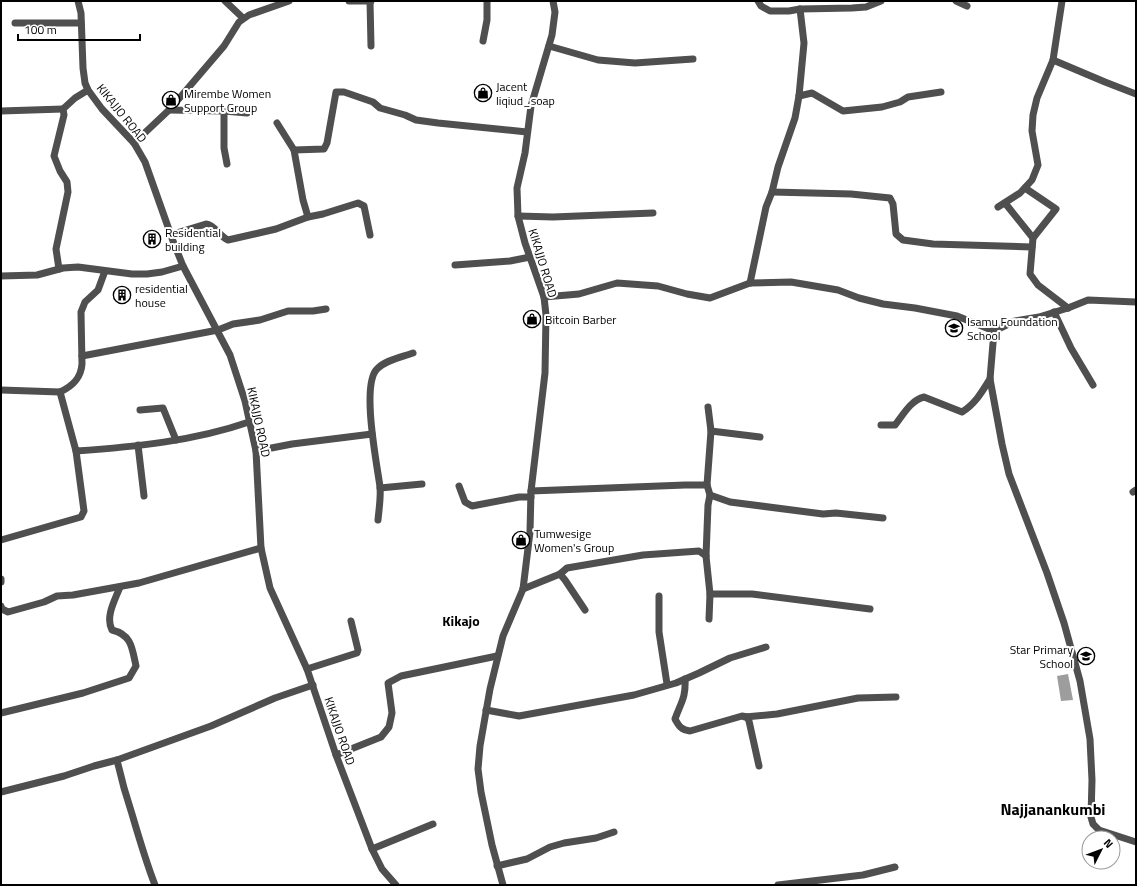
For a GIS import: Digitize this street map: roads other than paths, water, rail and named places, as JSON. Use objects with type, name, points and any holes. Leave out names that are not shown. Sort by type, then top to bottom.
[{"type":"street","name":"KIKAJJO ROAD","points":[[78,1],[81,23],[82,68],[88,90],[102,109],[134,143],[145,162],[170,235],[183,266],[230,355],[245,401],[256,451],[261,548],[270,588],[307,669],[336,755],[372,848],[382,869],[396,885]]},
{"type":"street","points":[[225,1],[243,18]]},
{"type":"street","points":[[134,143],[169,110],[224,46],[243,18],[289,1]]},
{"type":"street","points":[[349,1],[370,1],[370,46]]},
{"type":"street","points":[[483,41],[487,20],[487,1]]},
{"type":"street","name":"KIKAJJO ROAD","points":[[502,885],[481,792],[478,769],[490,689],[504,636],[523,589],[530,532],[531,494],[545,373],[546,315],[544,297],[518,216],[518,188],[531,106],[552,34],[555,12],[553,1]]},
{"type":"street","points":[[758,1],[761,6],[770,11],[866,7],[881,1]]},
{"type":"street","points":[[956,1],[966,6]]},
{"type":"street","points":[[998,207],[1020,193],[1025,188],[1032,180],[1038,165],[1032,131],[1033,115],[1037,98],[1053,60],[1062,1]]},
{"type":"street","points":[[750,283],[766,207],[795,118],[802,71],[804,43],[800,9]]},
{"type":"street","points":[[16,24],[81,23]]},
{"type":"street","points":[[549,46],[598,60],[636,63],[693,59]]},
{"type":"street","points":[[1053,60],[1136,94]]},
{"type":"street","points":[[1,111],[63,110],[75,98],[88,90]]},
{"type":"street","points":[[294,150],[324,149],[327,143],[336,92],[344,92],[373,102],[380,108],[405,115],[416,120],[527,132]]},
{"type":"street","points":[[799,96],[812,93],[843,111],[882,107],[900,102],[908,97],[941,92]]},
{"type":"street","points":[[58,269],[56,249],[68,192],[67,182],[60,171],[54,156],[64,115],[63,110]]},
{"type":"street","points":[[169,110],[247,113]]},
{"type":"street","points":[[224,111],[224,148],[227,164]]},
{"type":"street","points":[[277,123],[294,150],[303,200],[308,217]]},
{"type":"street","points":[[1025,188],[1056,209],[1033,238],[1030,274],[1038,285],[1068,308]]},
{"type":"street","points":[[772,192],[851,194],[890,198],[893,204],[896,234],[903,240],[933,244],[1032,247]]},
{"type":"street","points":[[170,235],[206,224],[210,225],[228,240],[276,229],[308,217],[358,203],[364,206],[370,235]]},
{"type":"street","points":[[1005,203],[1033,238]]},
{"type":"street","points":[[518,216],[553,217],[653,213]]},
{"type":"street","points":[[456,265],[510,261],[530,257]]},
{"type":"street","points":[[1,276],[37,275],[58,269],[78,267],[132,274],[147,274],[162,272],[183,266]]},
{"type":"street","points":[[1,390],[60,392],[78,380],[82,372],[81,312],[85,302],[98,290],[105,271]]},
{"type":"street","points":[[544,297],[579,294],[617,283],[658,286],[687,294],[710,298],[750,283],[791,282],[838,290],[859,298],[883,304],[957,316],[994,331],[1015,321],[1040,317],[1088,300],[1136,302]]},
{"type":"street","points":[[82,356],[218,330],[233,324],[260,320],[288,311],[312,311],[326,309]]},
{"type":"street","points":[[1054,312],[1071,348],[1093,385]]},
{"type":"street","points":[[994,331],[990,379],[1009,474],[1047,573],[1064,623],[1080,681],[1090,739],[1092,780],[1091,817],[1093,824],[1099,830],[1136,842]]},
{"type":"street","points":[[378,520],[380,488],[372,434],[370,399],[372,380],[377,368],[413,353]]},
{"type":"street","points":[[881,425],[895,425],[913,403],[924,397],[962,412],[978,398],[990,379]]},
{"type":"street","points":[[1,540],[81,517],[84,511],[76,451],[60,392]]},
{"type":"street","points":[[708,407],[711,431],[707,485],[710,495],[708,505],[706,556],[710,594],[709,619]]},
{"type":"street","points":[[140,410],[163,408],[176,440]]},
{"type":"street","points":[[76,451],[176,440],[217,432],[250,422]]},
{"type":"street","points":[[711,431],[760,437]]},
{"type":"street","points":[[256,451],[292,444],[372,434]]},
{"type":"street","points":[[138,445],[144,496]]},
{"type":"street","points":[[380,488],[422,484]]},
{"type":"street","points":[[459,486],[465,502],[472,506],[531,494],[685,484],[707,485]]},
{"type":"street","points":[[710,495],[730,502],[823,514],[883,518]]},
{"type":"street","points":[[1,606],[2,609],[8,612],[44,602],[57,596],[120,587],[146,581],[261,548]]},
{"type":"street","points":[[523,589],[560,574],[567,568],[643,555],[699,551],[706,556]]},
{"type":"street","points":[[560,574],[585,610]]},
{"type":"street","points":[[1,713],[84,693],[128,678],[136,666],[132,645],[128,638],[121,632],[112,630],[109,624],[111,611],[120,587]]},
{"type":"street","points":[[710,594],[752,594],[870,610]]},
{"type":"street","points":[[659,596],[659,632],[667,684]]},
{"type":"street","points":[[307,669],[357,653],[358,650],[351,621]]},
{"type":"street","points":[[486,710],[519,716],[634,695],[685,679],[730,658],[766,647]]},
{"type":"street","points":[[336,755],[381,737],[389,727],[392,713],[388,683],[392,680],[401,676],[498,656]]},
{"type":"street","points":[[685,679],[683,702],[679,707],[676,719],[678,726],[684,730],[699,728],[742,716],[777,714],[858,698],[896,697]]},
{"type":"street","points":[[1,792],[64,776],[117,760],[210,726],[275,698],[313,685]]},
{"type":"street","points":[[745,717],[749,721],[760,766]]},
{"type":"street","points":[[117,760],[136,828],[155,885]]},
{"type":"street","points":[[372,848],[432,824]]},
{"type":"street","points":[[497,866],[527,859],[550,847],[564,843],[596,838],[614,832]]},
{"type":"street","points":[[778,885],[863,875],[895,867]]},
{"type":"place","name":"Jacent liqiud_soap","points":[[483,93]]},
{"type":"place","name":"Mirembe Women Support Group","points":[[171,100]]},
{"type":"place","name":"Residential building","points":[[152,239]]},
{"type":"place","name":"residential house","points":[[122,295]]},
{"type":"place","name":"Bitcoin Barber","points":[[532,319]]},
{"type":"place","name":"Isamu Foundation School","points":[[954,328]]},
{"type":"place","name":"Tumwesige Women's Group","points":[[521,540]]},
{"type":"place","name":"Star Primary School","points":[[1086,656]]},
{"type":"district","name":"Kikajo","points":[[461,620]]},
{"type":"district","name":"Najjanankumbi","points":[[1053,809]]}]
